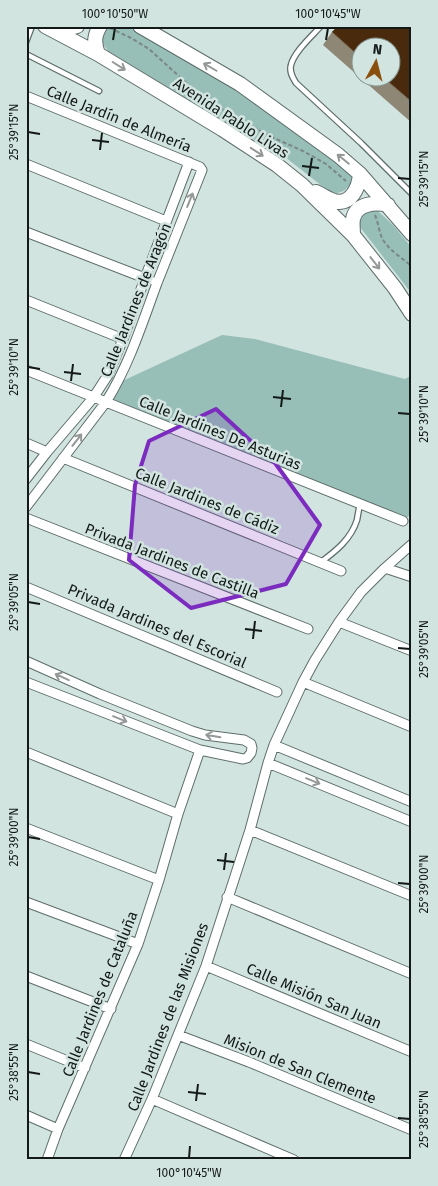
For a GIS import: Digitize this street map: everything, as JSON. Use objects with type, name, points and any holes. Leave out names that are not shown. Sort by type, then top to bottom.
[{"type":"main road","name":"Avenida Pablo Livas","points":[[45,26],[98,54],[277,165],[302,185],[353,235],[395,288],[412,314]]},
{"type":"main road","points":[[64,26],[70,28],[77,26]]},
{"type":"main road","points":[[98,54],[94,40],[100,26]]},
{"type":"main road","name":"Avenida Pablo Livas","points":[[140,26],[240,84],[338,155],[360,174],[412,234]]},
{"type":"main road","points":[[302,185],[335,202],[347,201],[359,184],[360,174]]},
{"type":"main road","points":[[353,235],[353,218],[358,210],[367,204],[378,202],[388,205]]},
{"type":"street","name":"Calle Jardín de Almería","points":[[26,96],[201,167]]},
{"type":"street","name":"Calle Jardines de Aragón","points":[[26,479],[93,398],[108,376],[189,162]]},
{"type":"street","points":[[26,164],[166,221]]},
{"type":"street","name":"Calle Jardines de Aragón","points":[[26,506],[114,390],[134,347],[202,170],[201,167]]},
{"type":"street","points":[[26,232],[157,283]]},
{"type":"street","points":[[26,300],[123,339]]},
{"type":"street","name":"Calle Jardines De Asturias","points":[[26,370],[403,521]]},
{"type":"street","points":[[26,443],[47,452]]},
{"type":"street","name":"Calle Jardines de Cádiz","points":[[63,458],[341,571]]},
{"type":"street","name":"Privada Jardines de Castilla","points":[[26,518],[308,629]]},
{"type":"street","name":"Calle Jardines de las Misiones","points":[[124,1160],[152,1099],[206,966],[250,830],[274,744],[303,682],[338,622],[360,592],[412,544]]},
{"type":"street","points":[[385,568],[412,577]]},
{"type":"street","name":"Privada Jardines del Escorial","points":[[26,587],[277,692]]},
{"type":"street","points":[[338,622],[412,651]]},
{"type":"street","points":[[26,661],[100,694],[192,731],[205,735],[244,740],[251,744],[251,753],[250,756],[243,759],[200,750],[26,682]]},
{"type":"street","points":[[303,682],[412,727]]},
{"type":"street","points":[[274,744],[412,802]]},
{"type":"street","name":"Calle Jardines de Cataluña","points":[[47,1160],[58,1129],[138,944],[200,750]]},
{"type":"street","points":[[26,752],[178,814]]},
{"type":"street","points":[[268,762],[412,822]]},
{"type":"street","points":[[26,828],[159,880]]},
{"type":"street","points":[[250,830],[412,896]]},
{"type":"street","points":[[228,897],[412,974]]},
{"type":"street","points":[[26,902],[138,944]]},
{"type":"street","name":"Calle Misión San Juan","points":[[206,966],[412,1052]]},
{"type":"street","points":[[26,976],[111,1008]]},
{"type":"street","name":"Mision de San Clemente","points":[[178,1035],[250,1062],[412,1130]]},
{"type":"street","points":[[26,1044],[85,1068]]},
{"type":"street","points":[[152,1099],[294,1160]]},
{"type":"street","points":[[26,1115],[58,1129]]},
{"type":"lane","points":[[26,42],[32,26]]},
{"type":"lane","points":[[321,26],[295,55],[290,66],[291,75],[296,84],[361,143],[412,194]]},
{"type":"lane","points":[[26,54],[99,91]]},
{"type":"lane","points":[[321,562],[339,548],[349,537],[357,520],[360,503]]},
{"type":"path","points":[[106,26],[149,49],[192,88],[215,105],[250,126],[326,164],[347,182],[355,192]]},
{"type":"path","points":[[367,204],[376,216],[382,238],[389,248],[412,267]]},
{"type":"highlighted area","points":[[216,409],[275,463],[320,525],[286,584],[191,608],[129,560],[135,485],[149,441]]},
{"type":"green space","points":[[111,26],[126,26],[190,60],[277,115],[349,172],[353,180],[341,192],[331,193],[271,146],[255,140],[108,51],[102,42],[103,32]]},
{"type":"green space","points":[[372,209],[378,211],[393,225],[412,248],[412,294],[360,227],[361,214]]},
{"type":"green space","points":[[222,335],[255,339],[405,379],[412,375],[412,513],[403,521],[106,402],[118,383]]},
{"type":"building","points":[[338,26],[412,26],[412,102],[396,88],[400,88],[400,38],[350,38],[350,48],[332,32]]}]
